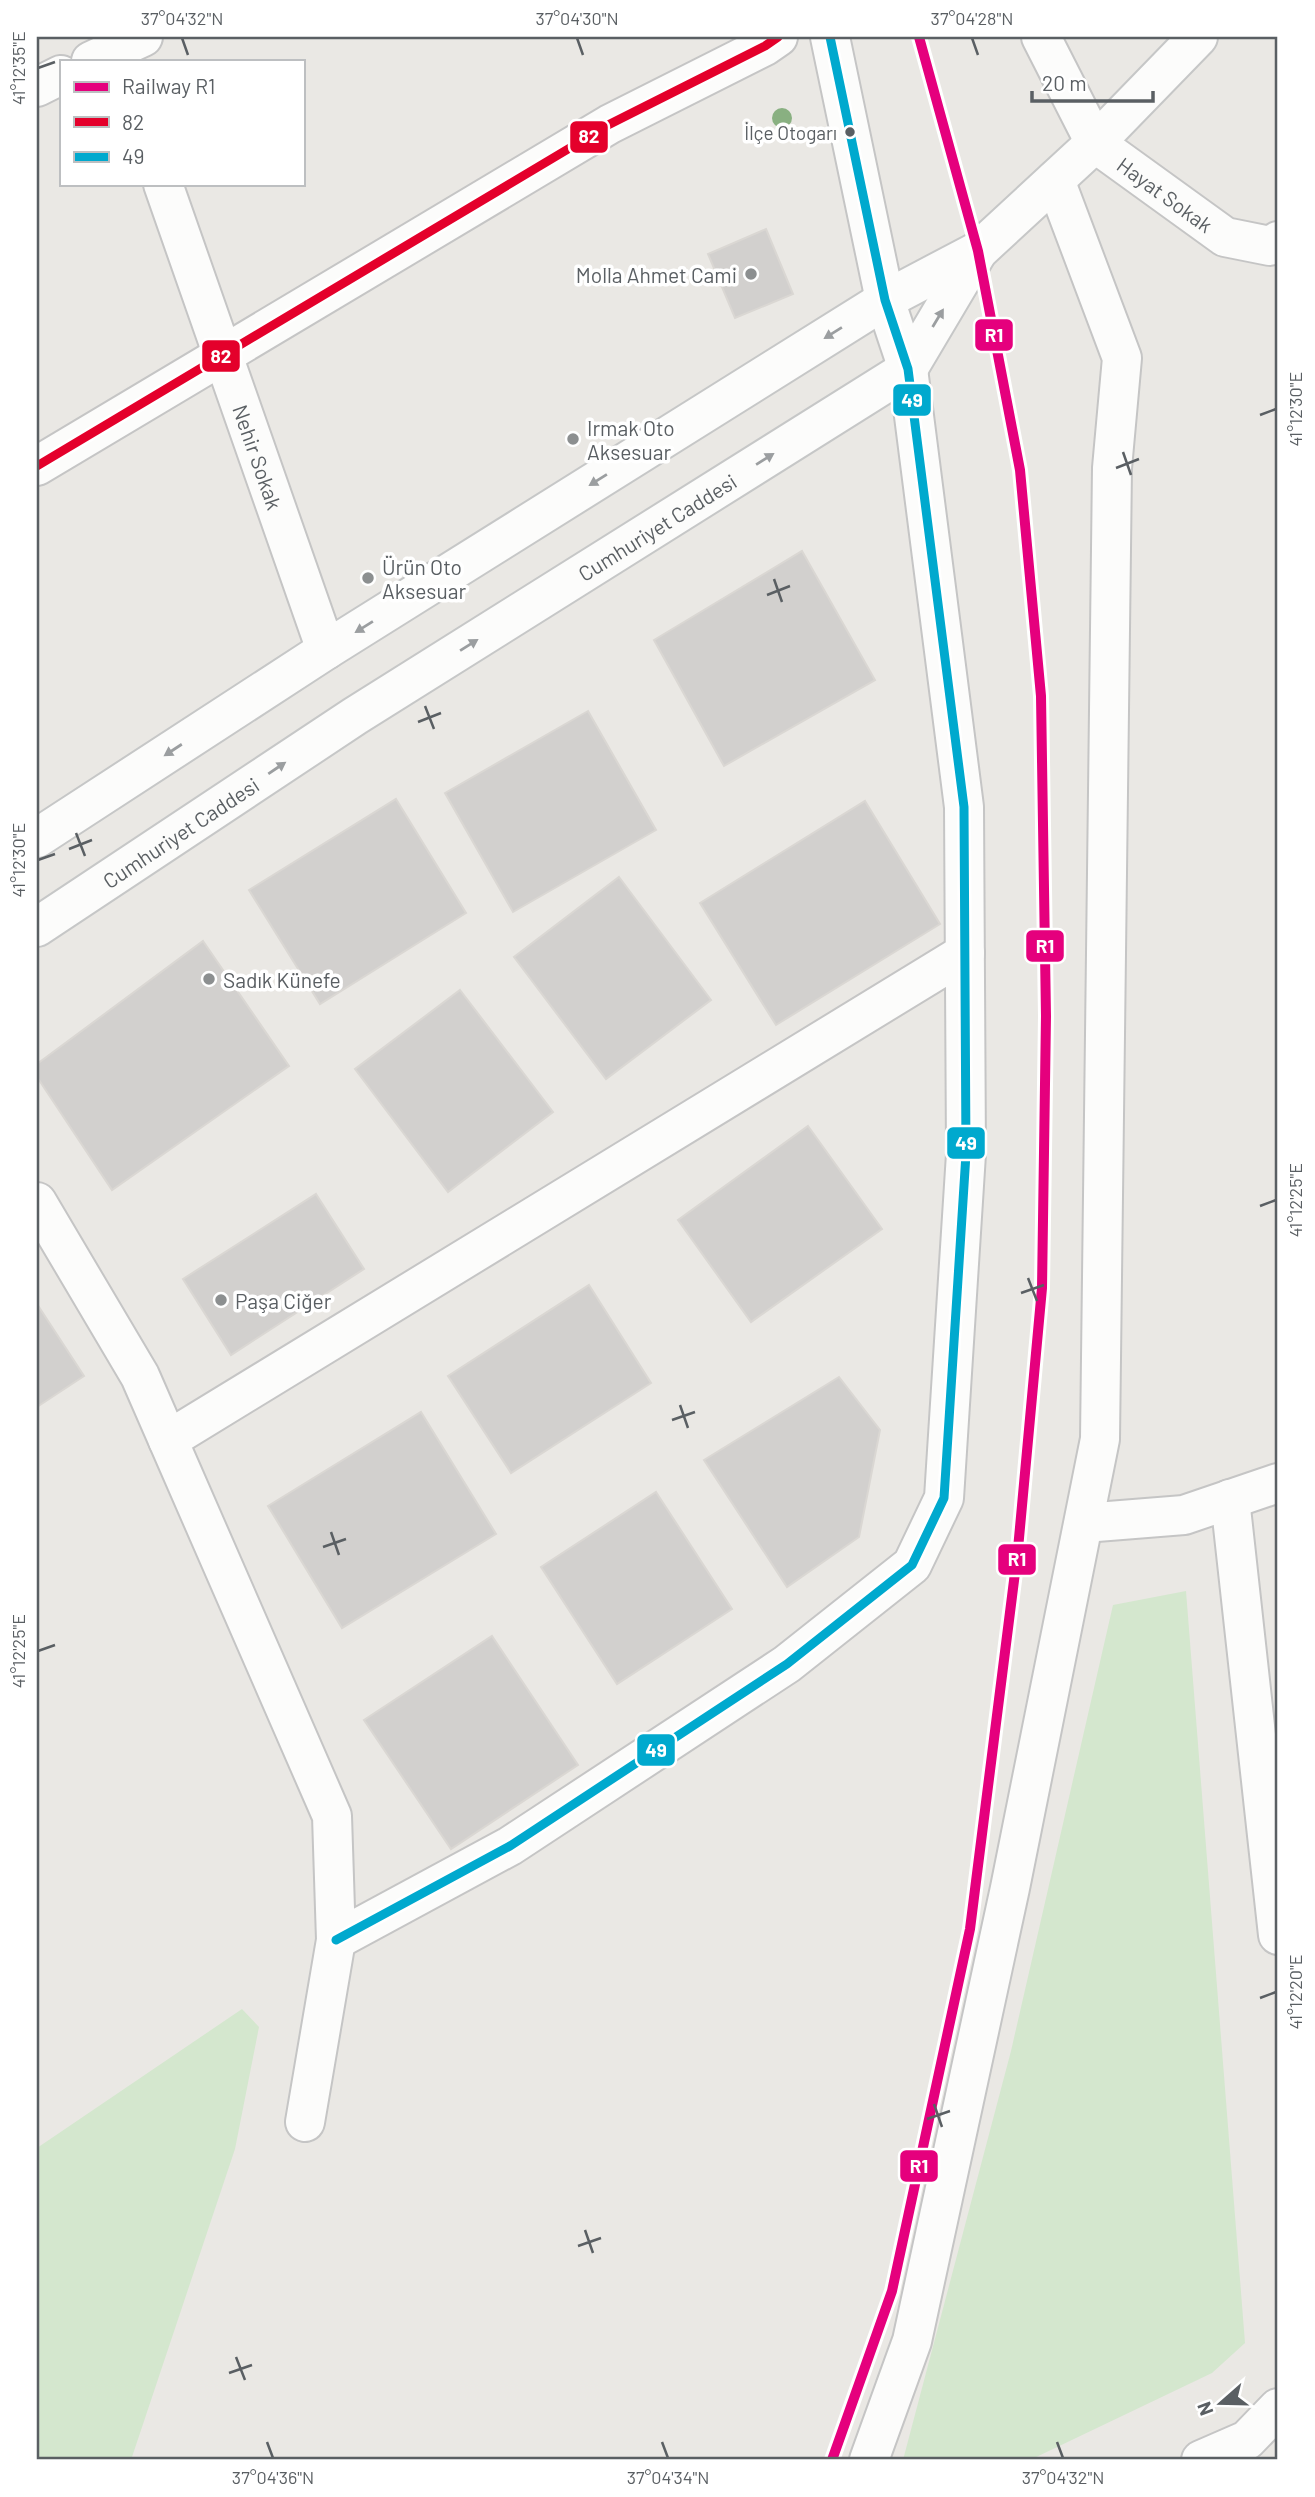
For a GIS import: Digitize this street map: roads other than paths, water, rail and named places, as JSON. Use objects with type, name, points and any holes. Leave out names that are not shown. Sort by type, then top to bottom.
[{"type":"street","points":[[37,467],[610,124],[778,37]]},
{"type":"street","points":[[336,1940],[510,1846],[787,1664],[912,1565],[944,1499],[966,1154],[964,807],[908,369],[885,300],[831,37]]},
{"type":"street","points":[[1041,37],[1095,143]]},
{"type":"street","name":"Cumhuriyet Caddesi","points":[[37,927],[355,716],[908,369],[978,251],[1095,143],[1198,37]]},
{"type":"street","points":[[37,87],[60,76]]},
{"type":"street","name":"Hayat Sokak","points":[[1095,143],[1225,237],[1270,246],[1278,241]]},
{"type":"street","points":[[869,2460],[912,2341],[1010,1888],[1100,1439],[1112,468],[1122,358],[1055,180]]},
{"type":"street","name":"Nehir Sokak","points":[[164,186],[326,650]]},
{"type":"street","points":[[37,838],[326,650],[885,300],[978,251]]},
{"type":"street","points":[[168,1440],[965,953]]},
{"type":"street","points":[[37,1202],[140,1376],[332,1816],[336,1940],[305,2122]]},
{"type":"street","points":[[1084,1523],[1184,1515],[1278,1483]]},
{"type":"street","points":[[1230,1499],[1278,1935]]},
{"type":"street","points":[[1201,2460],[1247,2440],[1278,2408]]},
{"type":"rail line","name":"R1","points":[[832,2460],[892,2291],[970,1929],[1018,1549],[1042,1288],[1046,1016],[1041,696],[1020,470],[978,251],[919,37]]},
{"type":"place","name":"İlçe Otogarı","points":[[850,132]]},
{"type":"place","name":"Molla Ahmet Cami","points":[[751,274]]},
{"type":"place","name":"Irmak Oto Aksesuar","points":[[573,439]]},
{"type":"place","name":"Ürün Oto Aksesuar","points":[[368,578]]},
{"type":"place","name":"Sadık Künefe","points":[[209,979]]},
{"type":"place","name":"Paşa Ciğer","points":[[221,1300]]}]
